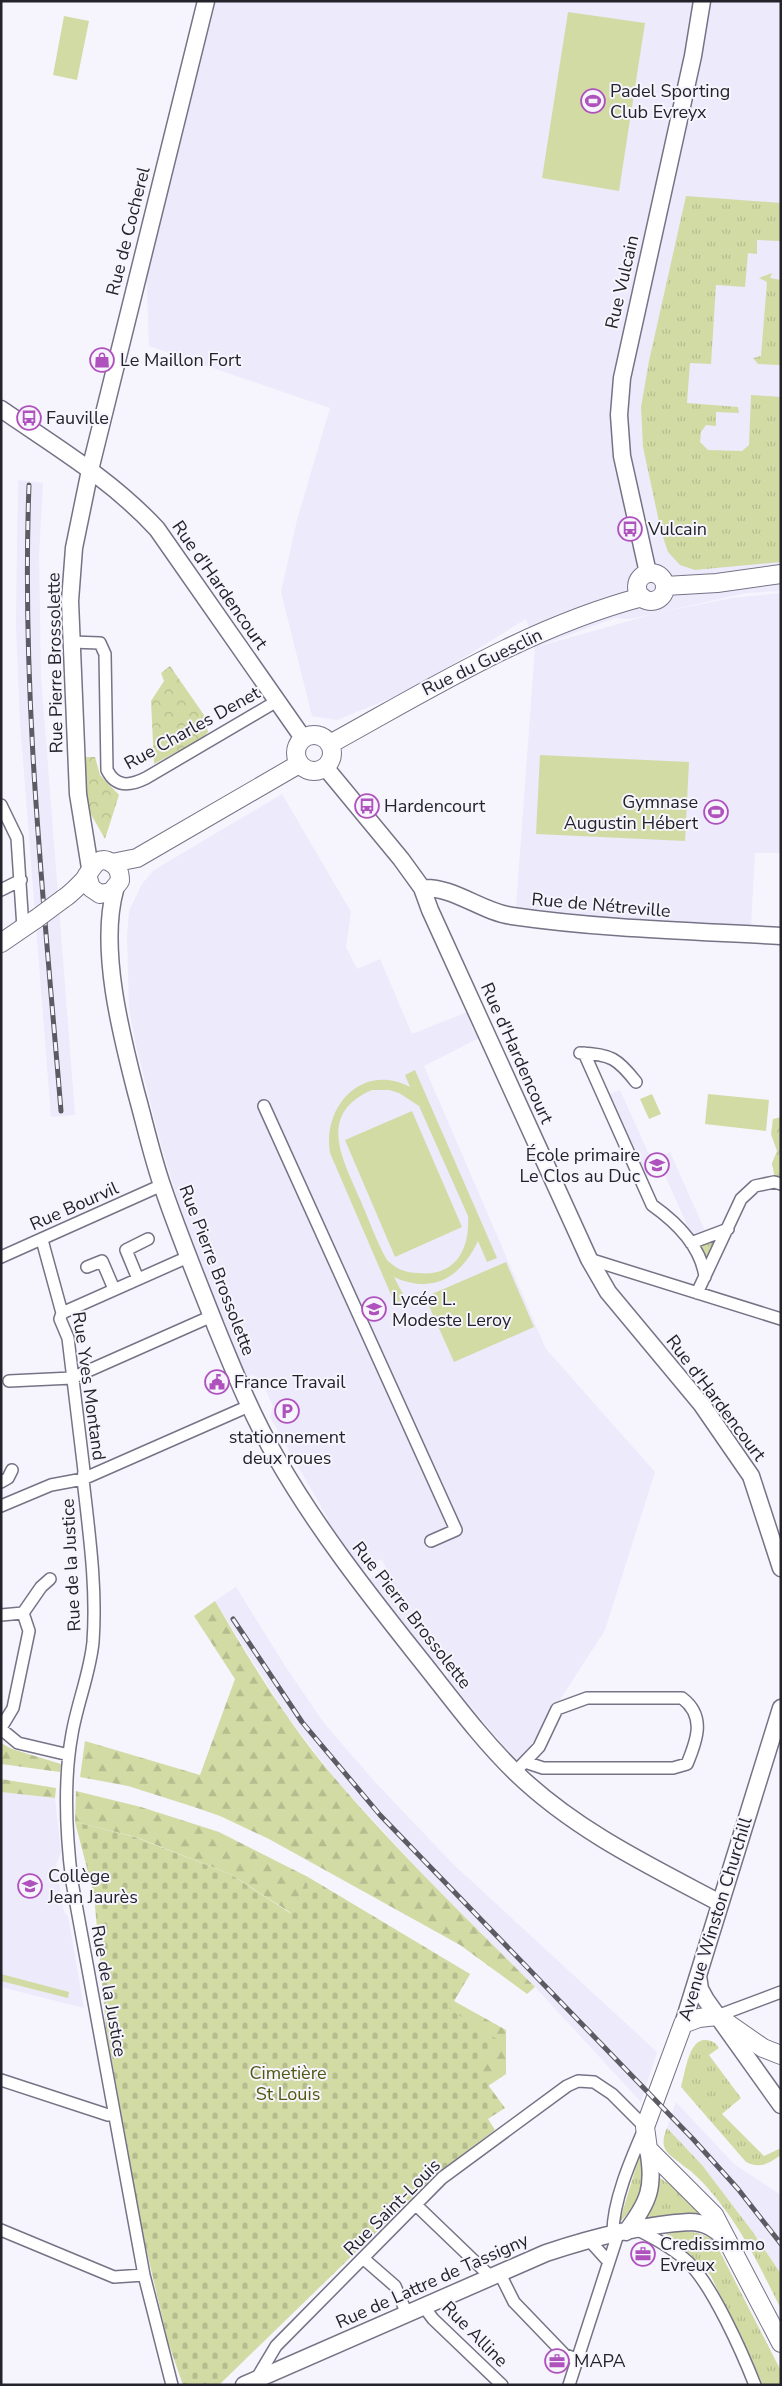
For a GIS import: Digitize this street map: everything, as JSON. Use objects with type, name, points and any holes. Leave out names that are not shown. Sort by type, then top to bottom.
[{"type":"main road","name":"Rue de Cocherel","points":[[90,470],[206,1]]},
{"type":"main road","name":"Rue Vulcain","points":[[648,573],[622,456],[619,415],[622,378],[693,56],[702,1]]},
{"type":"main road","name":"Rue d'Hardencourt","points":[[1,409],[110,483],[157,529],[303,738]]},
{"type":"main road","name":"Rue Pierre Brossolette","points":[[90,470],[74,548],[70,601],[78,794],[83,828],[95,849],[103,877],[110,909],[113,984],[131,1073],[162,1185],[188,1257],[249,1406],[275,1457],[324,1534],[455,1703],[520,1767],[538,1794],[586,1829],[720,1903]]},
{"type":"main road","points":[[648,573],[661,577],[665,586],[662,595],[655,600],[642,597],[637,588],[637,583],[648,573]]},
{"type":"main road","points":[[665,586],[717,583],[781,574]]},
{"type":"main road","name":"Rue du Guesclin","points":[[330,744],[420,692],[526,639],[590,613],[642,597]]},
{"type":"main road","points":[[316,736],[323,738],[330,744],[332,757],[326,767],[307,770],[299,764],[296,750],[297,744],[303,738],[316,736]]},
{"type":"main road","points":[[1,943],[68,895],[137,858],[299,764]]},
{"type":"main road","name":"Rue d'Hardencourt","points":[[326,767],[361,807],[422,888],[430,910],[588,1259],[608,1292],[702,1405],[751,1476],[781,1568]]},
{"type":"main road","name":"Rue de Nétreville","points":[[422,888],[437,890],[509,916],[656,932],[781,936]]},
{"type":"main road","name":"Avenue Winston Churchill","points":[[645,2127],[683,2024],[781,1708]]},
{"type":"main road","points":[[698,1974],[700,1989],[717,2016],[781,2105]]},
{"type":"main road","points":[[683,2024],[699,2018],[717,2016],[763,2048],[781,2055]]},
{"type":"main road","points":[[624,2233],[645,2206],[650,2188],[651,2166],[645,2127]]},
{"type":"main road","points":[[648,2148],[702,2201],[714,2216],[729,2241],[781,2343]]},
{"type":"main road","name":"Rue de Lattre de Tassigny","points":[[250,2382],[546,2253],[589,2240],[676,2223],[699,2222],[713,2227],[729,2241]]},
{"type":"street","name":"Rue Charles Denet","points":[[71,642],[100,643],[105,654],[107,770],[111,777],[120,782],[131,785],[146,778],[277,701]]},
{"type":"street","points":[[1,805],[17,838],[21,880],[30,924]]},
{"type":"street","points":[[1,890],[21,880]]},
{"type":"street","points":[[636,1082],[621,1063],[606,1056],[582,1053],[652,1205],[673,1220],[691,1243],[704,1270],[705,1277]]},
{"type":"street","points":[[264,1106],[456,1530],[430,1541]]},
{"type":"street","points":[[697,1293],[741,1199],[755,1186],[774,1182],[781,1184]]},
{"type":"street","name":"Rue Bourvil","points":[[1,1257],[162,1185]]},
{"type":"street","points":[[691,1243],[728,1229]]},
{"type":"street","points":[[138,1279],[126,1250],[148,1238]]},
{"type":"street","name":"Rue Yves Montand","points":[[42,1240],[62,1313],[60,1319],[68,1338],[84,1471],[83,1479]]},
{"type":"street","points":[[62,1313],[188,1257]]},
{"type":"street","points":[[588,1259],[781,1319]]},
{"type":"street","points":[[88,1267],[102,1261],[114,1289]]},
{"type":"street","points":[[9,1381],[72,1378],[212,1316]]},
{"type":"street","points":[[1,1506],[51,1485],[83,1479],[249,1406]]},
{"type":"street","points":[[1,1482],[8,1478],[12,1470]]},
{"type":"street","name":"Rue de la Justice","points":[[83,1479],[95,1611],[92,1645],[72,1735],[67,1798],[68,1848],[72,1882],[113,2114],[144,2275],[172,2385]]},
{"type":"street","points":[[23,1613],[40,1587],[50,1579]]},
{"type":"street","points":[[23,1613],[29,1631],[13,1708],[1,1728],[18,1743],[70,1755]]},
{"type":"street","points":[[1,1615],[23,1613]]},
{"type":"street","points":[[587,1698],[682,1698],[695,1710],[698,1728],[687,1764],[673,1768],[520,1767],[539,1747],[558,1709],[587,1698]]},
{"type":"street","points":[[717,2016],[781,1992]]},
{"type":"street","points":[[1,2080],[70,2104],[108,2115],[113,2114]]},
{"type":"street","name":"Rue Saint-Louis","points":[[250,2382],[276,2346],[442,2178],[567,2086],[578,2081],[594,2082],[606,2090],[645,2127]]},
{"type":"street","points":[[645,2127],[635,2150],[613,2220],[624,2233],[677,2253],[696,2270],[710,2291],[756,2385]]},
{"type":"street","points":[[416,2205],[496,2276],[514,2302],[565,2355],[577,2359]]},
{"type":"street","points":[[1,2230],[114,2277],[144,2275]]},
{"type":"street","points":[[569,2385],[608,2262],[624,2233]]},
{"type":"street","points":[[589,2240],[608,2262]]},
{"type":"street","points":[[364,2259],[394,2286],[407,2314]]},
{"type":"street","name":"Rue Alline","points":[[424,2307],[433,2319],[502,2385]]},
{"type":"shaded area","points":[[201,1],[781,1],[781,591],[746,593],[630,619],[615,618],[536,647],[657,613],[732,598],[781,593],[781,853],[755,853],[751,926],[598,920],[516,907],[535,648],[526,619],[411,690],[337,720],[312,716],[281,592],[297,520],[330,408],[149,346],[146,264]]},
{"type":"shaded area","points":[[18,480],[43,483],[39,555],[41,676],[75,1115],[51,1117],[20,722],[16,625]]},
{"type":"shaded area","name":"Lycée L. Modeste Leroy","points":[[282,794],[351,912],[346,947],[357,969],[380,959],[412,1034],[470,1011],[472,1015],[470,1021],[473,1030],[481,1037],[424,1066],[546,1349],[655,1472],[605,1630],[520,1762],[517,1762],[448,1679],[448,1672],[442,1665],[437,1667],[367,1580],[386,1567],[381,1559],[360,1572],[326,1522],[328,1519],[270,1417],[273,1406],[261,1380],[252,1375],[247,1377],[179,1204],[160,1141],[135,1041],[129,1009],[127,935],[129,911],[142,884],[154,870]]},
{"type":"shaded area","name":"École primaire Le Clos au Duc","points":[[620,1090],[652,1161],[670,1152],[707,1235],[694,1240],[662,1169],[643,1178],[606,1095]]},
{"type":"shaded area","points":[[236,1587],[285,1666],[324,1723],[374,1781],[453,1864],[657,2052],[641,2102],[535,1987],[431,1883],[338,1782],[287,1716],[215,1601]]},
{"type":"shaded area","name":"Collège Jean Jaurès","points":[[1,1792],[55,1798],[61,1853],[56,1864],[64,1912],[68,1916],[84,2008],[1,1987]]},
{"type":"shaded area","points":[[676,2102],[734,2164],[781,2195],[781,2274],[752,2231],[702,2165],[667,2128]]},
{"type":"green space","name":"Padel Sporting Club Evreyx","points":[[568,12],[645,23],[619,191],[542,178]]},
{"type":"green space","points":[[64,16],[89,21],[77,80],[53,75]]},
{"type":"green space","points":[[686,196],[781,203],[781,241],[757,240],[757,254],[748,253],[745,287],[716,285],[711,364],[690,363],[687,403],[738,407],[739,413],[716,412],[716,426],[706,425],[701,432],[700,442],[708,450],[742,451],[749,445],[751,395],[781,397],[781,562],[695,570],[680,565],[668,552],[661,531],[643,447],[641,407],[649,361]]},
{"type":"green space","points":[[772,273],[770,278],[781,280],[781,365],[758,364],[753,358],[761,356],[767,282],[759,278]]},
{"type":"green space","points":[[170,666],[204,715],[208,732],[204,737],[154,764],[151,701],[164,681],[161,673]]},
{"type":"green space","points":[[540,755],[689,762],[685,841],[536,834]]},
{"type":"green space","points":[[82,757],[95,757],[100,775],[119,795],[105,839],[85,804]]},
{"type":"green space","points":[[415,1070],[497,1258],[487,1262],[478,1241],[463,1264],[444,1279],[433,1283],[421,1284],[394,1277],[406,1300],[395,1304],[330,1153],[329,1136],[339,1105],[349,1093],[362,1085],[377,1080],[393,1081],[410,1087],[405,1075]],"holes":[[[372,1090],[389,1090],[399,1093],[419,1106],[468,1216],[466,1239],[463,1250],[458,1258],[451,1265],[431,1273],[401,1270],[387,1260],[342,1157],[339,1126],[344,1113],[354,1100]]]},
{"type":"green space","points":[[652,1094],[661,1114],[649,1119],[640,1099]]},
{"type":"green space","points":[[708,1094],[769,1100],[766,1131],[705,1124]]},
{"type":"green space","points":[[412,1111],[462,1227],[395,1257],[345,1140]]},
{"type":"green space","points":[[781,1117],[781,1180],[775,1179],[772,1163],[777,1151],[771,1134],[773,1119]]},
{"type":"green space","points":[[723,1234],[706,1270],[695,1244]]},
{"type":"green space","points":[[506,1262],[534,1327],[454,1362],[425,1297]]},
{"type":"green space","points":[[215,1601],[272,1695],[320,1761],[410,1861],[535,1987],[527,1994],[460,1945],[269,1839],[220,1816],[191,1806],[128,1786],[80,1777],[85,1741],[200,1775],[235,1679],[194,1616]]},
{"type":"green space","points":[[1,1743],[12,1749],[61,1764],[60,1772],[1,1764]]},
{"type":"green space","points":[[1,1779],[56,1788],[55,1798],[1,1792]]},
{"type":"green space","points":[[76,1791],[141,1807],[219,1832],[308,1877],[304,1886],[470,1974],[454,2001],[506,2030],[506,2074],[488,2086],[490,2089],[291,1913],[230,1874],[136,1837],[75,1822]]},
{"type":"green space","name":"Cimetière St Louis","points":[[75,1822],[135,1837],[230,1874],[290,1913],[308,1877],[470,1974],[449,2009],[503,2043],[477,2070],[505,2108],[488,2119],[495,2130],[433,2177],[219,2385],[183,2385],[168,2342],[143,2235],[106,2028],[94,1895]]},
{"type":"green space","points":[[1,1974],[69,1992],[68,1998],[1,1981]]},
{"type":"green space","points":[[703,2040],[712,2041],[719,2048],[709,2055],[741,2098],[722,2114],[764,2156],[781,2148],[781,2155],[772,2161],[760,2165],[746,2162],[681,2087],[691,2053],[698,2042]]},
{"type":"green space","points":[[667,2128],[702,2165],[752,2231],[781,2274],[781,2309],[748,2244],[728,2214],[705,2185],[691,2171],[670,2155],[664,2147],[663,2142]]},
{"type":"green space","points":[[641,2151],[644,2161],[642,2198],[619,2223]]},
{"type":"green space","points":[[657,2176],[683,2193],[700,2208],[697,2213],[646,2220],[655,2199]]},
{"type":"green space","points":[[675,2232],[696,2233],[706,2236],[715,2242],[781,2371],[781,2385],[763,2385],[711,2276],[682,2246],[665,2235]]},
{"type":"railway","points":[[29,485],[27,563],[31,720],[41,877],[61,1111]]},
{"type":"railway","points":[[233,1619],[302,1722],[380,1815],[693,2139],[738,2189],[781,2244]]},
{"type":"place","name":"Padel Sporting Club Evreyx","points":[[593,101]]},
{"type":"place","name":"Le Maillon Fort","points":[[102,360]]},
{"type":"place","name":"Fauville","points":[[29,418]]},
{"type":"place","name":"Vulcain","points":[[630,529]]},
{"type":"place","name":"Hardencourt","points":[[367,806]]},
{"type":"place","name":"Gymnase Augustin Hébert","points":[[716,812]]},
{"type":"place","name":"École primaire Le Clos au Duc","points":[[657,1165]]},
{"type":"place","name":"Lycée L. Modeste Leroy","points":[[374,1309]]},
{"type":"place","name":"France Travail","points":[[217,1382]]},
{"type":"place","name":"stationnement deux roues","points":[[287,1411]]},
{"type":"place","name":"Collège Jean Jaurès","points":[[30,1886]]},
{"type":"place","name":"Credissimmo Evreux","points":[[643,2254]]},
{"type":"place","name":"MAPA","points":[[557,2361]]}]
